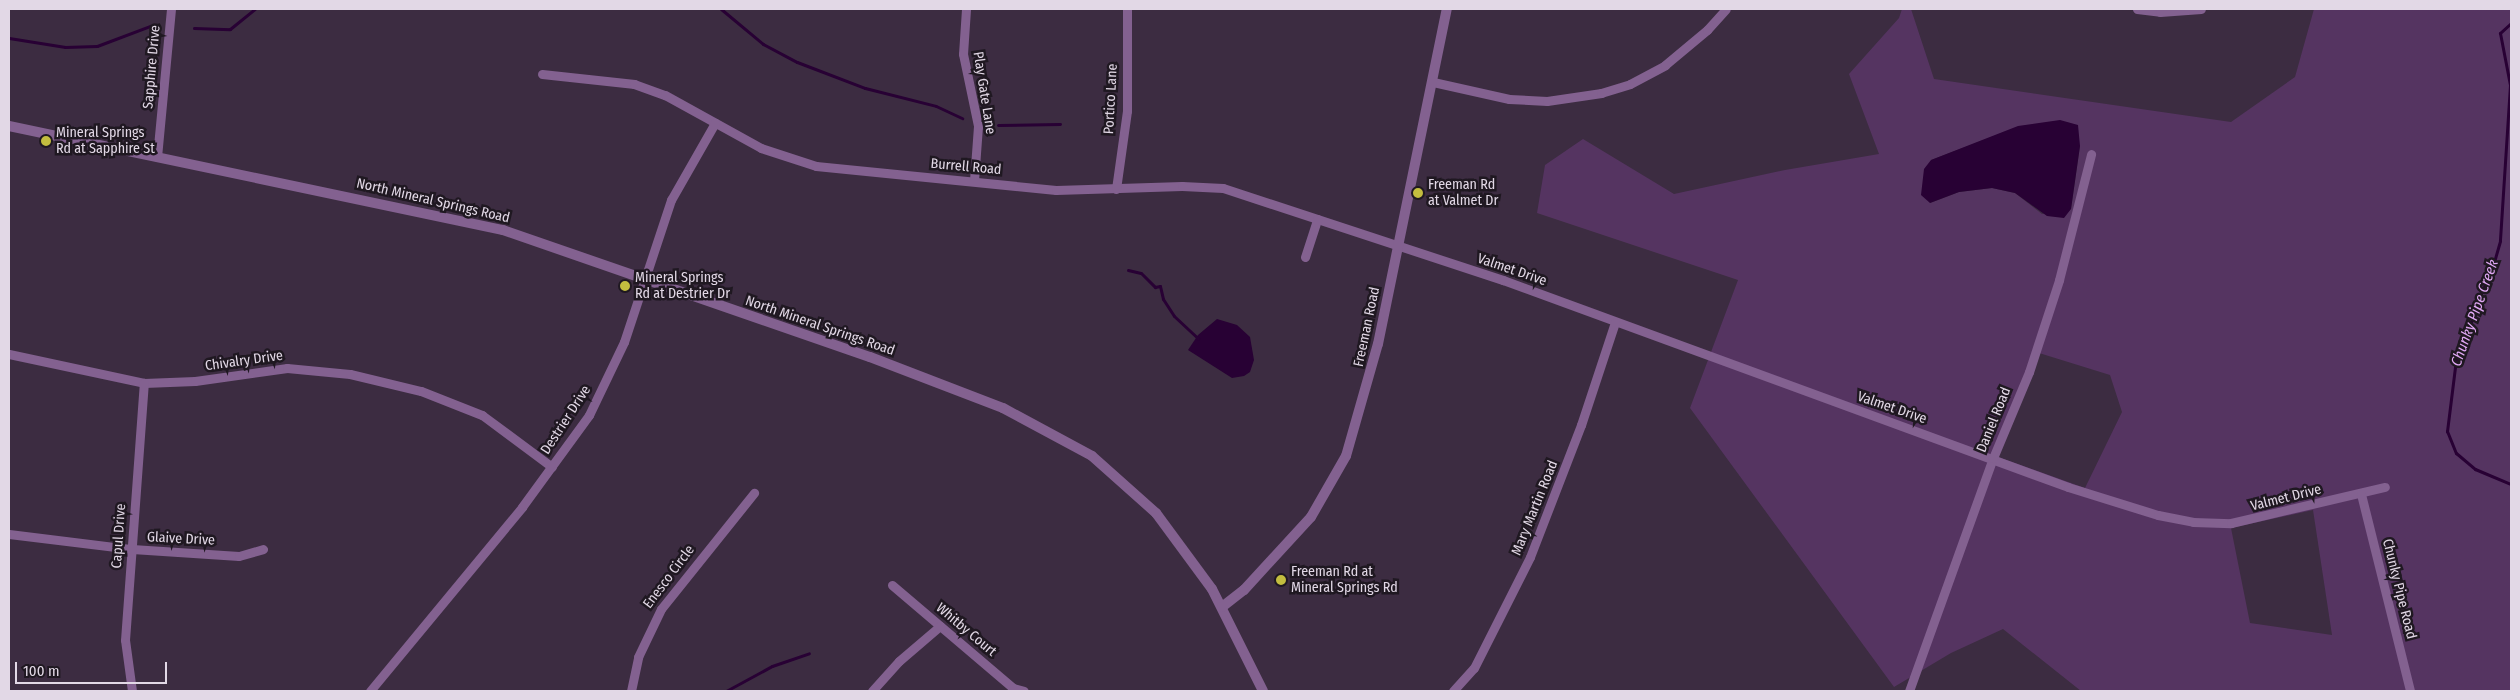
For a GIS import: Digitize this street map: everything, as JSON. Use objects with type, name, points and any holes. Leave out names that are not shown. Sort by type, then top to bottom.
[{"type":"street","name":"Sapphire Drive","points":[[158,157],[171,9]]},
{"type":"street","name":"Play Gate Lane","points":[[966,9],[963,54],[978,126],[974,181]]},
{"type":"street","name":"Portico Lane","points":[[1116,189],[1127,111],[1127,9]]},
{"type":"street","name":"Freeman Road","points":[[1222,607],[1244,590],[1294,536],[1337,476],[1368,386],[1399,246],[1447,9]]},
{"type":"street","points":[[1433,82],[1509,99],[1547,101],[1601,93],[1630,84],[1665,65],[1707,30],[1726,9]]},
{"type":"street","points":[[2137,9],[2160,12],[2201,9]]},
{"type":"street","name":"Burrell Road","points":[[542,74],[634,84],[665,95],[715,123],[798,162],[833,169],[1056,190],[1182,186],[1223,188],[1399,246]]},
{"type":"street","name":"Destrier Drive","points":[[370,691],[576,435],[607,382],[624,342],[671,200],[715,123]]},
{"type":"street","name":"North Mineral Springs Road","points":[[9,126],[503,230],[644,278],[977,397],[1049,430],[1092,456],[1136,492],[1179,541],[1222,607],[1263,691]]},
{"type":"street","name":"Daniel Road","points":[[1909,691],[1993,458],[2028,372],[2056,289],[2091,154]]},
{"type":"street","points":[[1305,257],[1317,219]]},
{"type":"street","name":"Valmet Drive","points":[[1399,246],[2137,509],[2206,524],[2246,521],[2385,487]]},
{"type":"street","name":"Mary Martin Road","points":[[1453,691],[1474,668],[1530,557],[1578,435],[1615,322]]},
{"type":"street","name":"Chivalry Drive","points":[[9,354],[144,382],[196,381],[287,368],[350,374],[421,391],[475,412],[502,428],[552,467]]},
{"type":"street","name":"Capul Drive","points":[[132,691],[125,640],[144,382]]},
{"type":"street","name":"Enesco Circle","points":[[631,691],[638,657],[661,608],[754,493]]},
{"type":"street","name":"Chunky Pipe Road","points":[[2361,494],[2410,691]]},
{"type":"street","name":"Glaive Drive","points":[[9,534],[132,550],[239,556],[263,549]]},
{"type":"street","name":"Whitby Court","points":[[892,585],[1013,688],[1024,691]]},
{"type":"street","points":[[872,691],[892,667],[940,626]]},
{"type":"shaded area","points":[[1902,9],[1911,9],[1934,79],[2231,122],[2295,77],[2314,9],[2511,9],[2511,691],[2081,691],[2003,629],[1951,653],[1894,687],[1690,408],[1738,280],[1537,213],[1545,165],[1583,139],[1674,194],[1785,170],[1879,154],[1849,74],[1899,18]],"holes":[[[2000,134],[2080,146],[2071,209],[2042,214],[2015,193],[1992,188],[1959,192],[1930,203],[1931,160]],[[2039,353],[2110,375],[2122,412],[2085,488],[1998,457]],[[2313,510],[2332,635],[2250,623],[2231,528]]]},
{"type":"shaded area","points":[[2060,120],[2078,125],[2080,146],[2071,209],[2064,218],[2047,216],[2015,193],[1992,188],[1959,192],[1930,203],[1921,195],[1924,169],[1931,160],[2018,126]]},
{"type":"shaded area","points":[[1217,319],[1237,325],[1250,337],[1254,360],[1250,372],[1244,376],[1232,378],[1188,350],[1198,335]]},
{"type":"waterway","points":[[194,28],[230,29],[255,9]]},
{"type":"waterway","points":[[721,9],[763,44],[797,62],[865,88],[936,106],[962,118]]},
{"type":"waterway","name":"Chunky Pipe Creek","points":[[2511,23],[2500,33],[2510,85],[2500,241],[2490,275],[2475,305],[2469,332],[2456,359],[2447,431],[2456,453],[2475,469],[2511,484]]},
{"type":"waterway","points":[[9,38],[65,47],[97,46],[150,26]]},
{"type":"waterway","points":[[998,125],[1060,124]]},
{"type":"waterway","points":[[1128,270],[1141,273],[1155,287],[1160,286],[1163,299],[1174,316],[1198,338]]},
{"type":"waterway","points":[[726,691],[772,666],[809,653]]},
{"type":"place","name":"Mineral Springs Rd at Sapphire St","points":[[46,141]]},
{"type":"place","name":"Freeman Rd at Valmet Dr","points":[[1418,193]]},
{"type":"place","name":"Mineral Springs Rd at Destrier Dr","points":[[625,286]]},
{"type":"place","name":"Freeman Rd at Mineral Springs Rd","points":[[1281,580]]}]
